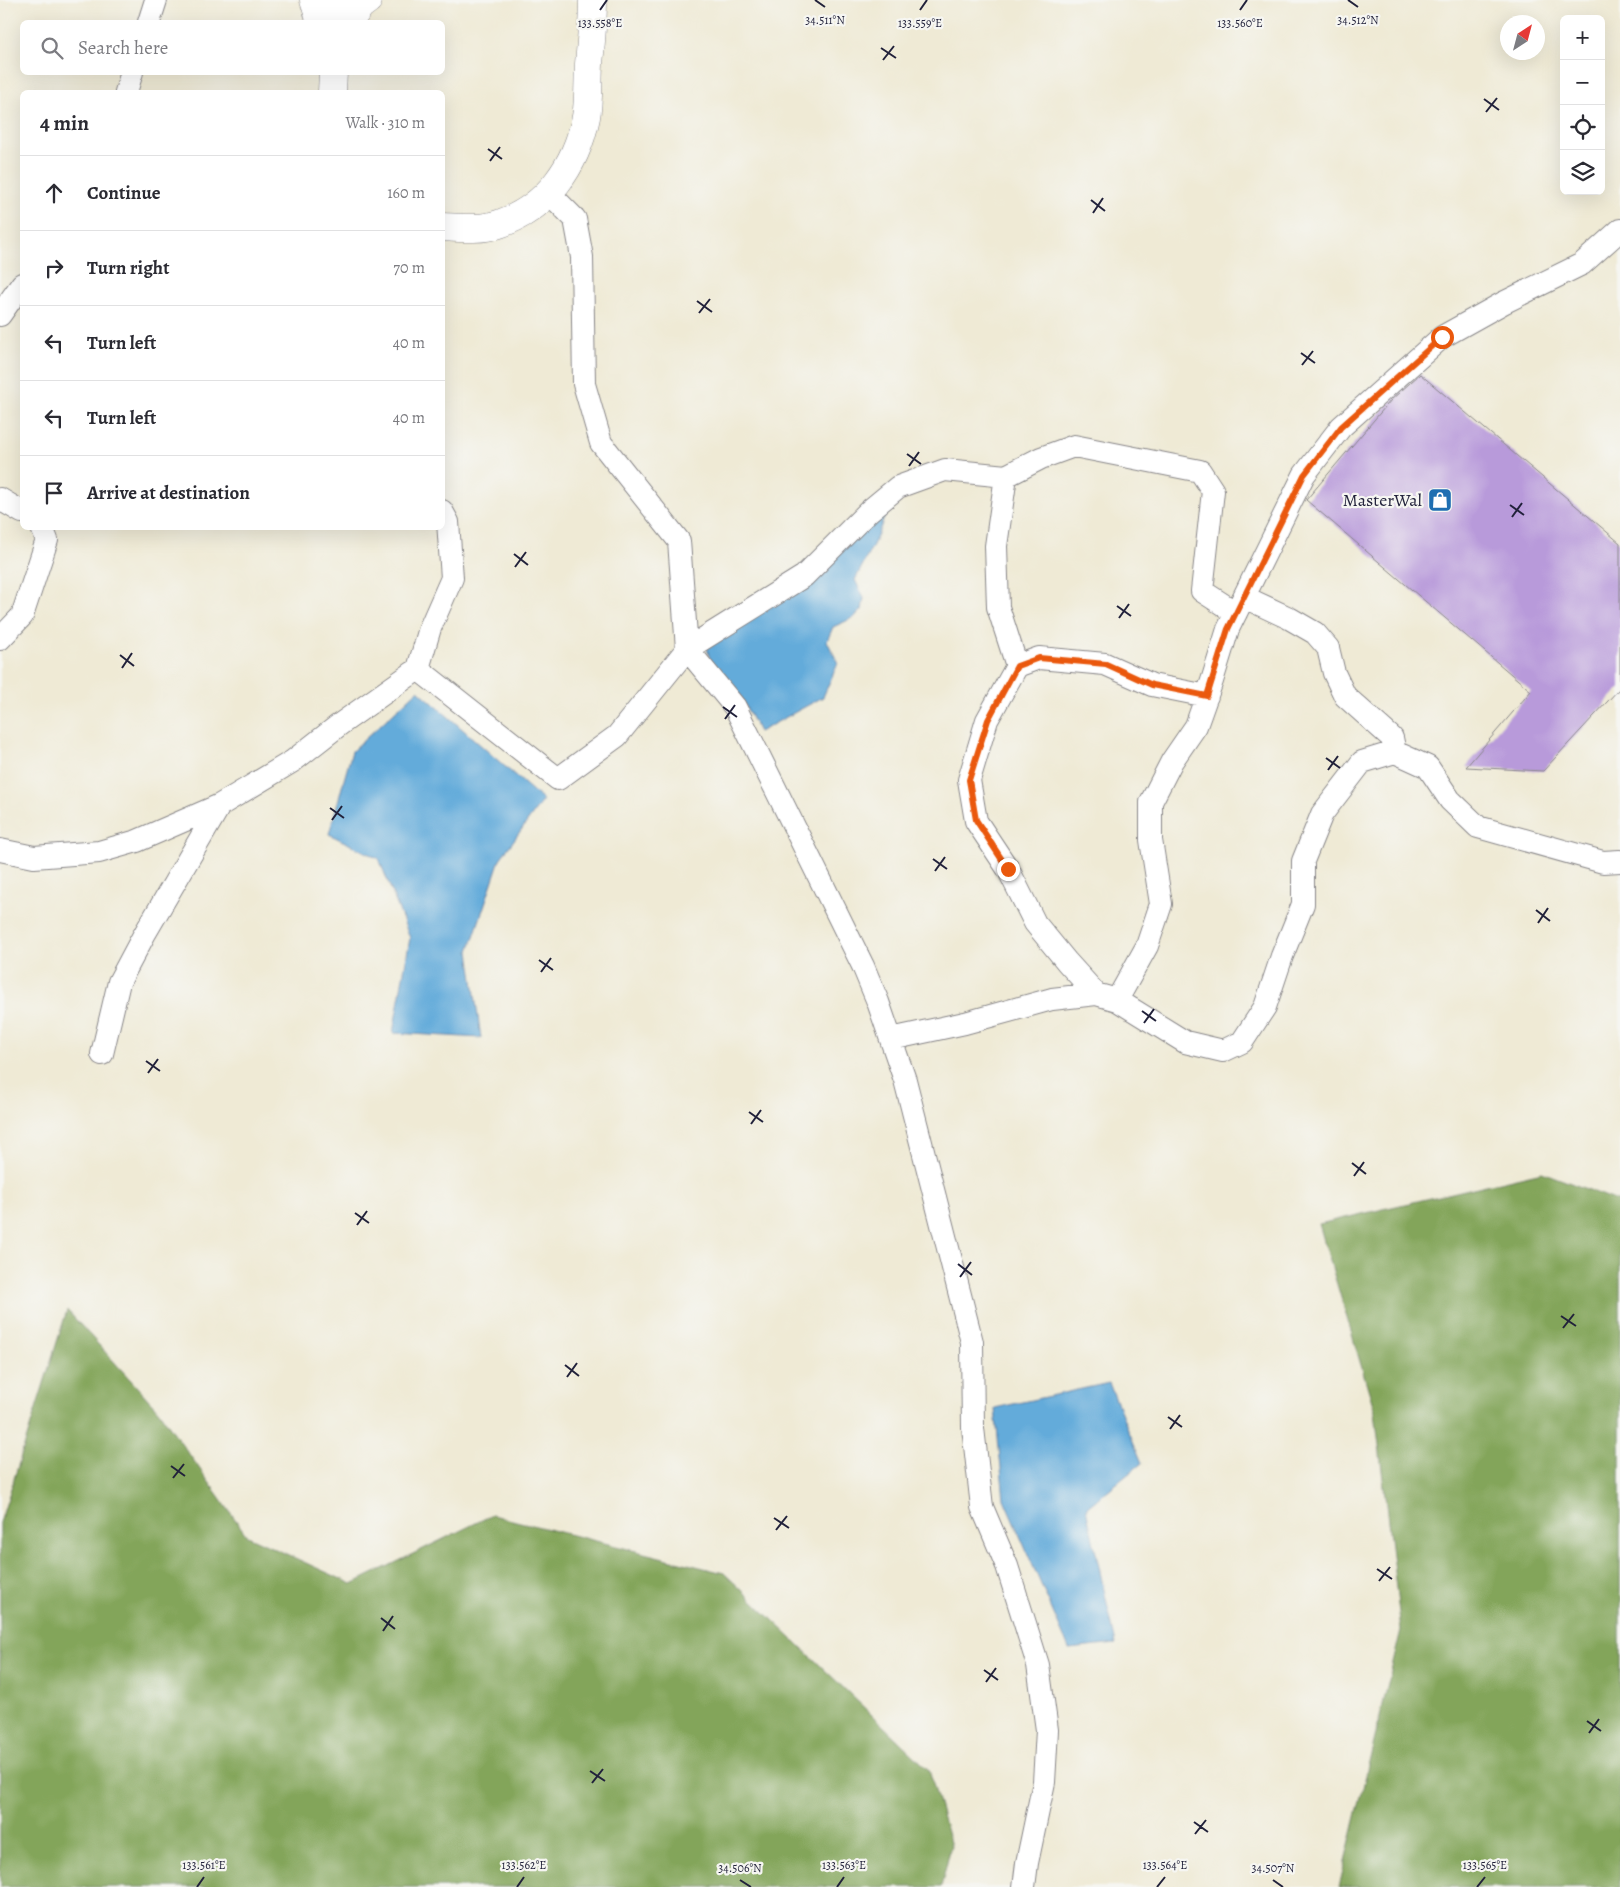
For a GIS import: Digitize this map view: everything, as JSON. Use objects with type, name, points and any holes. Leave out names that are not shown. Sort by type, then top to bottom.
[{"type":"main road","points":[[314,0],[320,20]]},
{"type":"main road","points":[[336,20],[337,0]]},
{"type":"main road","points":[[350,20],[360,6],[368,0]]},
{"type":"main road","points":[[445,227],[469,228],[498,225],[520,215],[550,193],[562,177],[574,154],[586,117],[593,4]]},
{"type":"main road","points":[[332,90],[333,75]]},
{"type":"street","points":[[150,20],[156,0]]},
{"type":"street","points":[[127,90],[131,75]]},
{"type":"street","points":[[550,193],[575,219],[582,257],[584,384],[601,443],[679,540],[687,649],[735,707],[863,966],[878,1002],[905,1080],[972,1342],[973,1428],[982,1507],[1007,1566],[1038,1665],[1047,1730],[1044,1782],[1026,1863],[1024,1887]]},
{"type":"street","points":[[1117,1000],[1147,946],[1161,904],[1151,840],[1151,802],[1172,761],[1196,726],[1228,629],[1304,475],[1341,427],[1442,337],[1503,303],[1582,264],[1620,230]]},
{"type":"street","points":[[0,315],[20,287]]},
{"type":"street","points":[[418,669],[558,779],[617,736],[687,649],[804,576],[869,511],[898,487],[945,470],[1006,476],[1041,458],[1074,446],[1200,471],[1214,491],[1202,591],[1240,605],[1289,618],[1315,633],[1328,648],[1334,673],[1345,696],[1392,738],[1395,752]]},
{"type":"street","points":[[1006,476],[996,546],[998,608],[1017,666]]},
{"type":"street","points":[[0,499],[20,511]]},
{"type":"street","points":[[0,850],[34,858],[99,852],[137,841],[220,804],[293,761],[339,725],[418,669],[430,628],[452,578],[448,522],[445,516]]},
{"type":"street","points":[[0,639],[22,616],[46,540],[43,530]]},
{"type":"street","points":[[1096,994],[1066,962],[1036,923],[1008,869],[976,820],[969,780],[988,720],[1017,666],[1039,658],[1106,664],[1152,685],[1207,696]]},
{"type":"street","points":[[891,1039],[965,1023],[1052,999],[1096,994],[1117,1000],[1185,1042],[1223,1051],[1242,1042],[1265,1007],[1282,956],[1303,904],[1303,861],[1322,814],[1362,762],[1395,752],[1428,767],[1450,800],[1478,827],[1604,862],[1620,861]]},
{"type":"street","points":[[102,1054],[120,982],[144,935],[220,804]]},
{"type":"green space","points":[[1542,1172],[1620,1202],[1620,1887],[1339,1887],[1401,1630],[1375,1412],[1319,1224]]},
{"type":"green space","points":[[67,1310],[158,1410],[247,1536],[352,1584],[492,1515],[724,1573],[929,1770],[951,1846],[941,1887],[0,1887],[0,1523]]},
{"type":"water","points":[[886,513],[876,539],[855,580],[864,598],[862,610],[853,618],[833,627],[827,641],[838,663],[823,697],[759,732],[736,688],[711,663],[707,648],[872,516]]},
{"type":"water","points":[[418,690],[543,800],[500,859],[469,951],[481,1038],[393,1033],[410,938],[379,859],[329,834],[352,751]]},
{"type":"water","points":[[1109,1383],[1142,1463],[1086,1508],[1116,1644],[1069,1649],[1004,1499],[995,1408]]},
{"type":"building","points":[[1420,374],[1620,543],[1620,688],[1543,771],[1466,767],[1531,691],[1306,500],[1391,400]]},
{"type":"place","name":"MasterWal","points":[[1440,500]]},
{"type":"route","points":[[1008,869],[976,820],[969,780],[988,720],[1017,666],[1039,658],[1106,664],[1152,685],[1207,696],[1228,629],[1304,475],[1341,427],[1442,337]]}]
